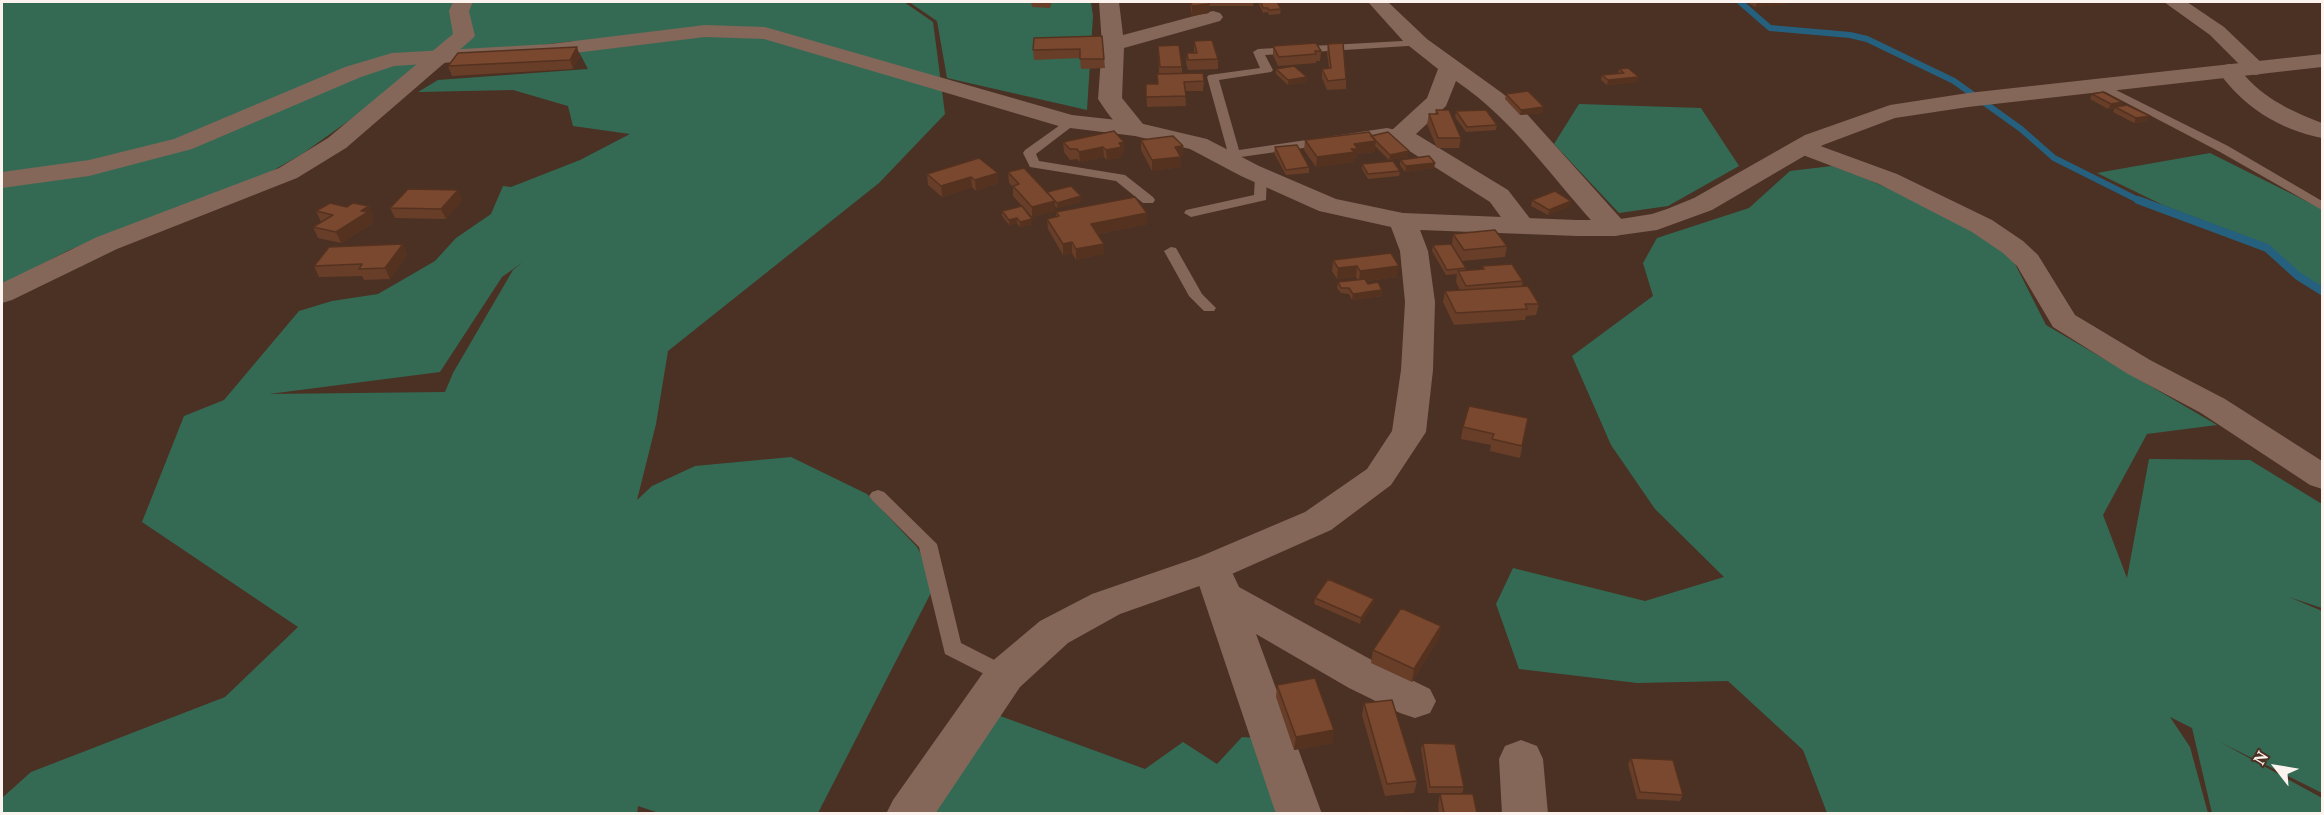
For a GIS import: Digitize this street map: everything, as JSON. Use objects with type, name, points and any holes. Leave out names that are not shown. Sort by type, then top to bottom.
[{"type":"street","points":[[2,294],[60,262],[120,236],[288,173],[309,162],[337,143],[445,55],[464,36],[459,10],[463,2]]},
{"type":"street","points":[[1109,2],[1113,44],[1110,99],[1135,129]]},
{"type":"street","points":[[1378,2],[1395,22],[1420,43],[1503,105],[1572,181],[1593,209],[1614,228]]},
{"type":"street","points":[[2174,2],[2217,31],[2256,68]]},
{"type":"street","points":[[1113,44],[1213,17]]},
{"type":"street","points":[[2,180],[89,168],[183,144],[353,72],[392,60],[549,50],[705,31],[765,33],[1070,122],[1135,129],[1198,144],[1235,159],[1261,176],[1328,205],[1403,221],[1614,228],[1657,222],[1677,215],[1703,204],[1831,132],[1890,112],[1968,100],[2322,61]]},
{"type":"street","points":[[1450,67],[1438,101],[1401,135],[1499,196],[1521,225]]},
{"type":"street","points":[[2229,71],[2246,94],[2266,107],[2322,130]]},
{"type":"street","points":[[1804,147],[1888,179],[1982,226],[2013,247],[2028,261],[2064,321],[2139,368],[2213,406],[2322,477]]},
{"type":"street","points":[[909,813],[1005,675],[1054,632],[1106,604],[1217,582],[1318,521],[1379,477],[1409,432],[1417,370],[1420,302],[1414,251],[1403,221]]},
{"type":"street","points":[[1217,582],[1364,676],[1415,701]]},
{"type":"street","points":[[1217,582],[1299,813]]},
{"type":"street","points":[[1521,759],[1525,813]]},
{"type":"lane","points":[[1109,2],[1116,2]]},
{"type":"lane","points":[[1401,135],[1387,132],[1235,159],[1213,77],[1267,70],[1258,52],[1420,43]]},
{"type":"lane","points":[[2100,85],[2224,149],[2322,206]]},
{"type":"lane","points":[[1070,122],[1029,153],[1034,164],[1120,178],[1148,200]]},
{"type":"lane","points":[[1191,213],[1261,197],[1261,176]]},
{"type":"lane","points":[[1171,251],[1196,296],[1209,308]]},
{"type":"lane","points":[[878,496],[928,544],[952,648],[1005,675]]},
{"type":"green space","points":[[2,2],[904,2],[933,22],[945,114],[879,183],[668,351],[656,424],[637,500],[652,486],[695,466],[791,457],[867,494],[917,547],[937,581],[818,813],[662,814],[638,806],[637,814],[2,814],[2,798],[31,772],[225,697],[298,627],[142,522],[184,416],[224,400],[299,311],[332,301],[378,294],[435,261],[456,238],[491,214],[503,186],[511,187],[580,160],[630,134],[573,126],[568,106],[513,90],[418,92],[438,80],[588,69],[573,41],[437,58],[302,154],[265,175],[69,250],[2,285]],"holes":[[[523,262],[513,270],[453,373],[445,392],[269,394],[440,372],[502,277]]]},
{"type":"green space","points":[[909,2],[1091,2],[1093,16],[1087,110],[947,78],[937,21]]},
{"type":"green space","points":[[1579,104],[1701,108],[1739,166],[1668,206],[1619,213],[1554,144]]},
{"type":"green space","points":[[2210,153],[2322,209],[2322,289],[2295,270],[2266,244],[2165,206],[2097,173]]},
{"type":"green space","points":[[1832,166],[1946,213],[2011,256],[2046,325],[2217,425],[2147,434],[2103,515],[2127,578],[2149,459],[2250,460],[2322,504],[2322,608],[2289,597],[2322,611],[2322,793],[2220,742],[2322,798],[2322,813],[2212,813],[2192,728],[2170,717],[2190,747],[2208,813],[1827,813],[1803,750],[1728,681],[1637,683],[1519,669],[1496,604],[1513,568],[1645,601],[1724,577],[1655,509],[1611,445],[1572,356],[1653,296],[1643,263],[1657,238],[1749,208],[1790,171]]},
{"type":"green space","points":[[992,713],[1145,769],[1183,742],[1217,764],[1242,737],[1257,738],[1291,814],[927,814]]},
{"type":"building","points":[[1191,2],[1209,2],[1209,4],[1192,6]]},
{"type":"building","points":[[1261,2],[1277,2],[1281,9],[1263,8]]},
{"type":"building","points":[[1102,36],[1104,59],[1080,59],[1080,49],[1033,50],[1034,38]]},
{"type":"building","points":[[1212,40],[1218,59],[1188,60],[1187,53],[1197,53],[1194,41]]},
{"type":"building","points":[[1316,43],[1321,51],[1315,51],[1316,54],[1279,57],[1273,46]]},
{"type":"building","points":[[1343,43],[1346,79],[1328,81],[1322,69],[1331,68],[1328,44]]},
{"type":"building","points":[[1179,45],[1182,67],[1160,67],[1158,46]]},
{"type":"building","points":[[577,47],[570,60],[448,66],[458,53]]},
{"type":"building","points":[[1294,66],[1307,77],[1288,80],[1276,69]]},
{"type":"building","points":[[1628,68],[1639,77],[1608,80],[1602,75],[1624,73],[1619,69]]},
{"type":"building","points":[[1203,73],[1204,81],[1184,82],[1186,96],[1146,97],[1146,84],[1158,84],[1157,74]]},
{"type":"building","points":[[1528,91],[1544,107],[1521,110],[1506,94]]},
{"type":"building","points":[[2103,92],[2122,102],[2111,104],[2092,94]]},
{"type":"building","points":[[2127,105],[2150,116],[2136,118],[2115,107]]},
{"type":"building","points":[[1436,110],[1449,110],[1461,138],[1438,138],[1429,114],[1438,114]]},
{"type":"building","points":[[1486,110],[1497,125],[1467,127],[1456,111]]},
{"type":"building","points":[[1114,131],[1124,142],[1119,143],[1122,147],[1106,150],[1103,147],[1079,152],[1077,149],[1070,149],[1063,142]]},
{"type":"building","points":[[1369,132],[1376,141],[1354,144],[1358,149],[1351,149],[1355,152],[1317,157],[1305,140]]},
{"type":"building","points":[[1388,132],[1409,151],[1390,155],[1371,136]]},
{"type":"building","points":[[1173,136],[1183,146],[1175,147],[1181,157],[1152,160],[1141,140]]},
{"type":"building","points":[[1297,145],[1309,167],[1286,170],[1275,147]]},
{"type":"building","points":[[1429,156],[1435,163],[1406,166],[1400,160]]},
{"type":"building","points":[[979,158],[998,173],[975,180],[971,177],[941,186],[927,174]]},
{"type":"building","points":[[1393,161],[1400,171],[1368,174],[1362,164]]},
{"type":"building","points":[[1024,168],[1055,201],[1032,207],[1013,186],[1019,184],[1008,172]]},
{"type":"building","points":[[1071,186],[1081,196],[1057,203],[1047,192]]},
{"type":"building","points":[[408,189],[458,190],[441,209],[390,208]]},
{"type":"building","points":[[1555,191],[1571,201],[1549,210],[1532,200]]},
{"type":"building","points":[[1135,197],[1147,213],[1091,224],[1104,244],[1076,249],[1072,242],[1063,244],[1047,219],[1059,216],[1056,212]]},
{"type":"building","points":[[330,203],[347,207],[353,203],[369,206],[361,211],[368,212],[336,232],[313,227],[333,215],[316,211]]},
{"type":"building","points":[[1022,206],[1032,219],[1020,222],[1017,218],[1009,220],[1002,211]]},
{"type":"building","points":[[1495,230],[1507,246],[1464,250],[1453,234]]},
{"type":"building","points":[[403,244],[385,268],[359,269],[362,264],[314,266],[329,247]]},
{"type":"building","points":[[1451,244],[1466,268],[1447,270],[1433,245]]},
{"type":"building","points":[[1391,253],[1399,266],[1360,271],[1357,266],[1338,268],[1333,260]]},
{"type":"building","points":[[1512,264],[1523,281],[1466,286],[1458,271],[1484,269],[1482,266]]},
{"type":"building","points":[[1365,279],[1368,284],[1378,282],[1382,290],[1353,294],[1349,288],[1341,288],[1338,282]]},
{"type":"building","points":[[1528,286],[1539,304],[1525,304],[1527,309],[1456,313],[1445,291]]},
{"type":"building","points":[[1469,406],[1528,418],[1522,446],[1492,439],[1494,434],[1463,427]]},
{"type":"building","points":[[1328,579],[1374,599],[1361,618],[1315,598]]},
{"type":"building","points":[[1401,608],[1441,626],[1414,669],[1373,650]]},
{"type":"building","points":[[1315,678],[1334,730],[1296,737],[1277,685]]},
{"type":"building","points":[[1392,700],[1417,781],[1387,784],[1364,703]]},
{"type":"building","points":[[1423,743],[1455,744],[1464,787],[1430,787]]},
{"type":"building","points":[[1631,758],[1673,760],[1683,795],[1640,792]]},
{"type":"building","points":[[1440,794],[1473,794],[1477,813],[1444,813]]},
{"type":"building","points":[[1404,811],[1405,813],[1336,813]]},
{"type":"waterway","points":[[1740,2],[1770,28],[1850,35],[1867,39],[1954,81],[2021,129],[2054,158],[2138,200]]},
{"type":"waterway","points":[[2138,200],[2267,248],[2298,276],[2322,291]]},
{"type":"waterway","points":[[2138,200],[2142,202]]}]
